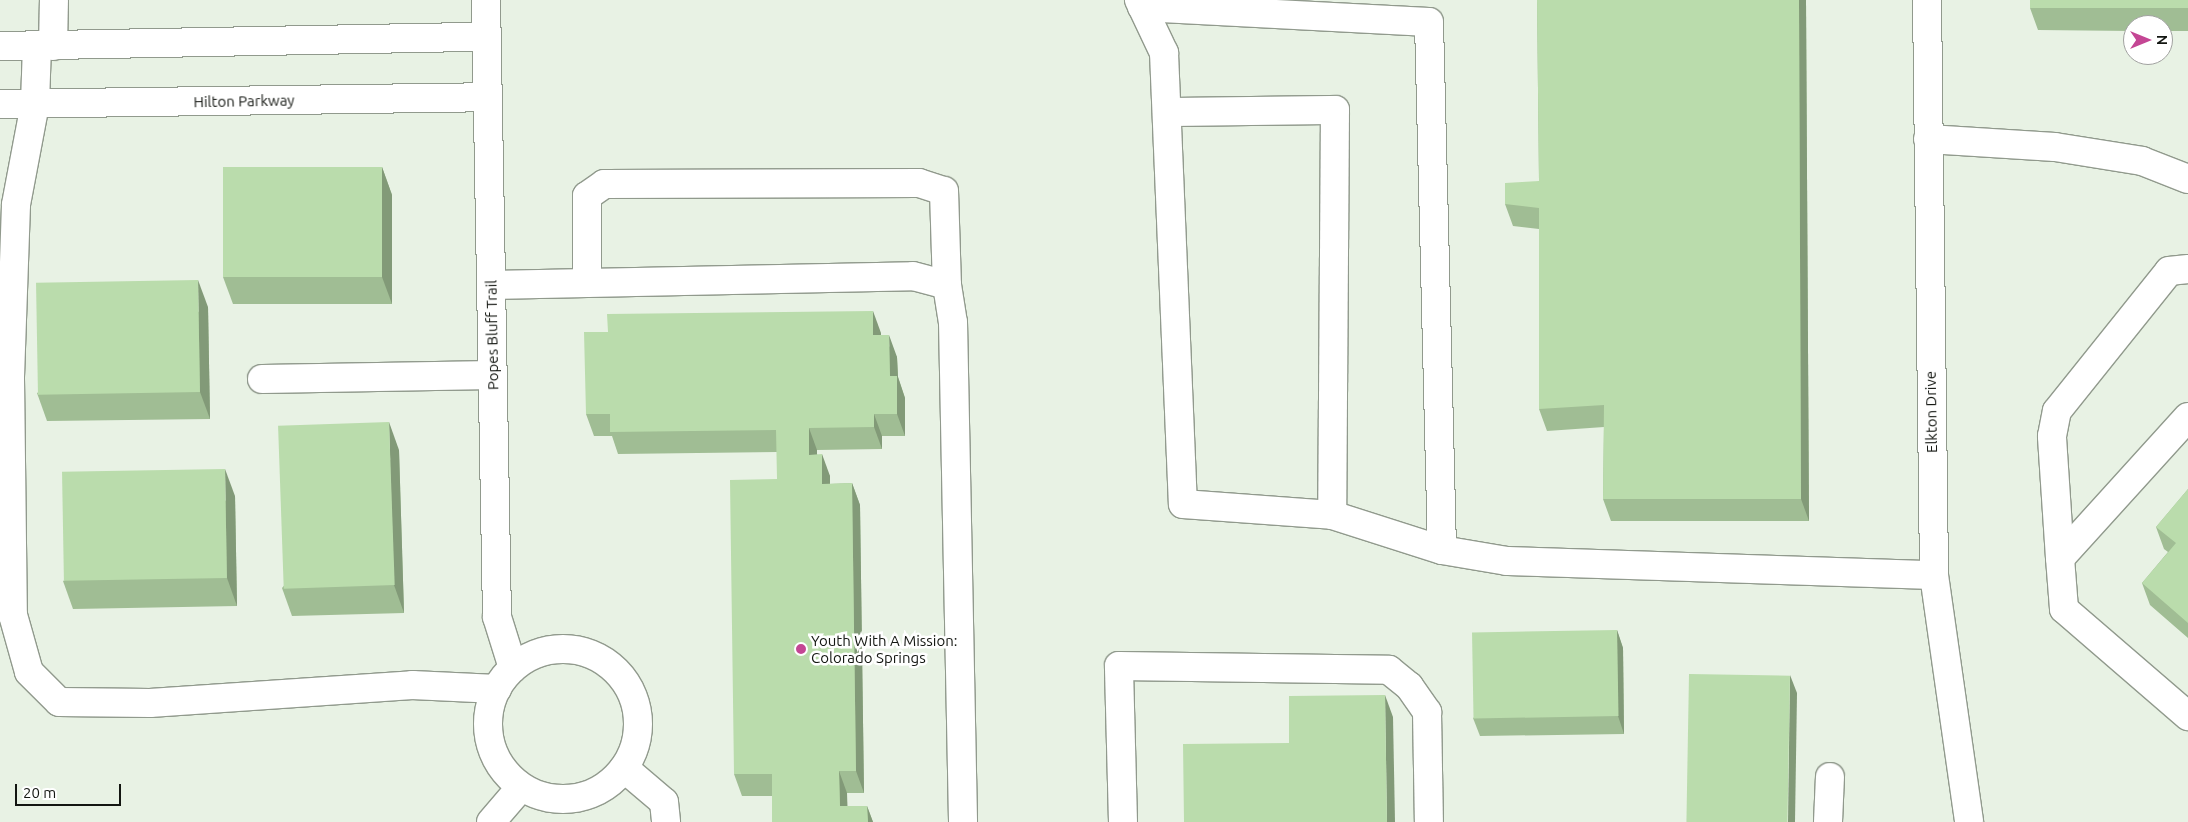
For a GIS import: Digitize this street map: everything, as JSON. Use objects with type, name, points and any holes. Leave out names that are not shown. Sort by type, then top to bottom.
[{"type":"street","points":[[54,0],[16,205],[10,379],[13,615],[29,672],[59,702],[150,703],[505,678]]},
{"type":"street","name":"Popes Bluff Trail","points":[[486,0],[497,617],[505,678]]},
{"type":"street","name":"Elkton Drive","points":[[1927,0],[1934,575],[1969,822]]},
{"type":"street","points":[[1442,550],[1429,22],[1141,3],[1164,53],[1183,504],[1332,515],[1442,550],[1507,561],[1934,575]]},
{"type":"street","points":[[0,46],[487,37]]},
{"type":"street","name":"Hilton Parkway","points":[[0,104],[487,97]]},
{"type":"street","points":[[1166,112],[1335,110],[1332,515]]},
{"type":"street","points":[[1928,139],[2074,150],[2142,161],[2188,179]]},
{"type":"street","points":[[587,283],[587,196],[604,184],[919,183],[944,191],[947,285],[953,322],[963,822]]},
{"type":"street","points":[[2188,270],[2169,271],[2056,411],[2052,436],[2064,609],[2188,716]]},
{"type":"street","points":[[491,285],[913,276],[947,285]]},
{"type":"street","points":[[262,379],[493,375]]},
{"type":"street","points":[[2060,558],[2188,417]]},
{"type":"street","points":[[561,649],[587,652],[611,665],[628,685],[637,710],[634,752],[624,768],[602,790],[578,799],[545,798],[521,787],[502,769],[490,740],[488,714],[505,678],[535,654],[561,649]]},
{"type":"street","points":[[1123,822],[1119,666],[1389,670],[1409,686],[1427,712],[1429,822]]},
{"type":"street","points":[[624,768],[664,802],[666,822]]},
{"type":"street","points":[[1828,822],[1830,777]]},
{"type":"street","points":[[492,822],[521,787]]},
{"type":"building","points":[[1537,0],[1799,0],[1801,499],[1603,499],[1604,405],[1539,409],[1539,208],[1505,204],[1505,183],[1539,181]]},
{"type":"building","points":[[2030,0],[2188,0],[2188,8],[2030,8]]},
{"type":"building","points":[[223,167],[382,167],[382,277],[223,277]]},
{"type":"building","points":[[198,280],[200,392],[38,395],[36,283]]},
{"type":"building","name":"Youth With A Mission: Colorado Springs","points":[[873,311],[873,335],[889,335],[890,376],[897,376],[897,414],[874,414],[874,427],[809,428],[809,455],[822,454],[822,484],[852,483],[856,771],[839,771],[840,806],[867,806],[868,822],[772,822],[772,774],[734,774],[730,480],[777,479],[776,430],[610,432],[610,414],[586,414],[584,332],[608,332],[607,314]]},
{"type":"building","points":[[389,422],[395,585],[284,589],[278,426]]},
{"type":"building","points":[[225,469],[227,578],[64,581],[62,472]]},
{"type":"building","points":[[2188,489],[2188,623],[2142,583],[2176,543],[2156,527]]},
{"type":"building","points":[[1617,630],[1619,716],[1474,719],[1472,633]]},
{"type":"building","points":[[1689,674],[1790,676],[1787,822],[1686,822]]},
{"type":"building","points":[[1385,695],[1387,822],[1184,822],[1183,744],[1289,743],[1289,696]]},
{"type":"place","name":"Youth With A Mission: Colorado Springs","points":[[801,649]]}]
